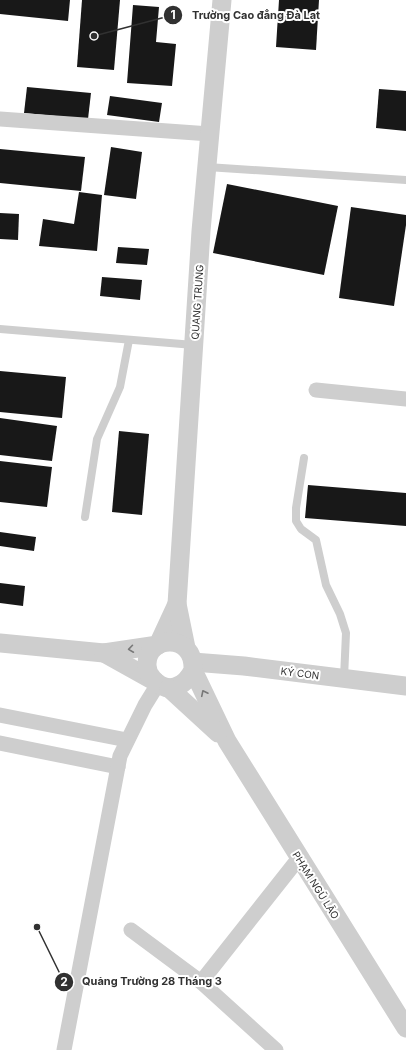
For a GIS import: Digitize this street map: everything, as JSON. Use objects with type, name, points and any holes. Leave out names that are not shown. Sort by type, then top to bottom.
[{"type":"street","name":"QUANG TRUNG","points":[[191,660],[178,604],[201,231],[222,0]]},
{"type":"street","points":[[0,119],[210,134]]},
{"type":"street","points":[[316,390],[406,399]]},
{"type":"street","name":"QUANG TRUNG","points":[[158,645],[178,604]]},
{"type":"street","points":[[0,643],[104,653],[172,642],[180,644],[191,660],[189,678],[177,687],[161,685],[104,653]]},
{"type":"street","points":[[158,645],[149,656],[147,663],[150,677],[161,685]]},
{"type":"street","name":"KÝ CON","points":[[191,660],[406,686]]},
{"type":"street","name":"PHẠM NGŨ LÃO","points":[[191,660],[227,741],[406,1028]]},
{"type":"street","points":[[64,1050],[120,756],[145,706],[161,685]]},
{"type":"street","name":"PHẠM NGŨ LÃO","points":[[161,685],[227,741]]},
{"type":"street","points":[[0,715],[127,740]]},
{"type":"street","points":[[0,743],[118,767]]},
{"type":"street","points":[[201,982],[300,858]]},
{"type":"street","points":[[131,930],[201,982],[276,1050]]},
{"type":"lane","points":[[207,167],[406,180]]},
{"type":"lane","points":[[0,328],[194,345]]},
{"type":"lane","points":[[85,517],[97,439],[120,387],[129,340]]},
{"type":"lane","points":[[304,458],[296,508],[296,521],[301,529],[316,540],[326,585],[340,614],[346,633],[344,678]]},
{"type":"building","points":[[0,0],[70,0],[68,21],[0,14]]},
{"type":"building","points":[[82,0],[120,0],[114,70],[77,67]]},
{"type":"building","points":[[279,0],[319,0],[316,50],[276,47]]},
{"type":"building","points":[[133,5],[159,7],[156,42],[176,44],[172,86],[127,83]]},
{"type":"building","points":[[27,87],[91,93],[88,119],[24,113]]},
{"type":"building","points":[[379,89],[406,91],[406,131],[376,128]]},
{"type":"building","points":[[110,96],[162,103],[159,122],[107,115]]},
{"type":"building","points":[[111,147],[142,152],[136,199],[104,195]]},
{"type":"building","points":[[0,149],[85,157],[81,191],[0,183]]},
{"type":"building","points":[[227,184],[338,206],[324,275],[213,253]]},
{"type":"building","points":[[79,192],[102,195],[97,251],[39,246],[43,219],[74,224]]},
{"type":"building","points":[[351,207],[406,215],[406,225],[394,306],[339,298]]},
{"type":"building","points":[[0,213],[19,214],[18,240],[0,239]]},
{"type":"building","points":[[118,247],[149,249],[147,265],[116,263]]},
{"type":"building","points":[[102,277],[142,280],[140,300],[100,296]]},
{"type":"building","points":[[0,371],[66,377],[62,418],[0,412]]},
{"type":"building","points":[[0,418],[57,426],[52,461],[0,455]]},
{"type":"building","points":[[119,431],[149,434],[142,515],[112,512]]},
{"type":"building","points":[[0,461],[52,467],[47,507],[0,502]]},
{"type":"building","points":[[308,485],[406,493],[406,526],[305,518]]},
{"type":"building","points":[[0,532],[36,537],[34,551],[0,546]]},
{"type":"building","points":[[0,583],[25,586],[23,606],[0,603]]},
{"type":"place","name":"Trường Cao đẳng Đà Lạt","points":[[94,36]]},
{"type":"place","name":"Quảng Trường 28 Tháng 3","points":[[37,927]]}]
